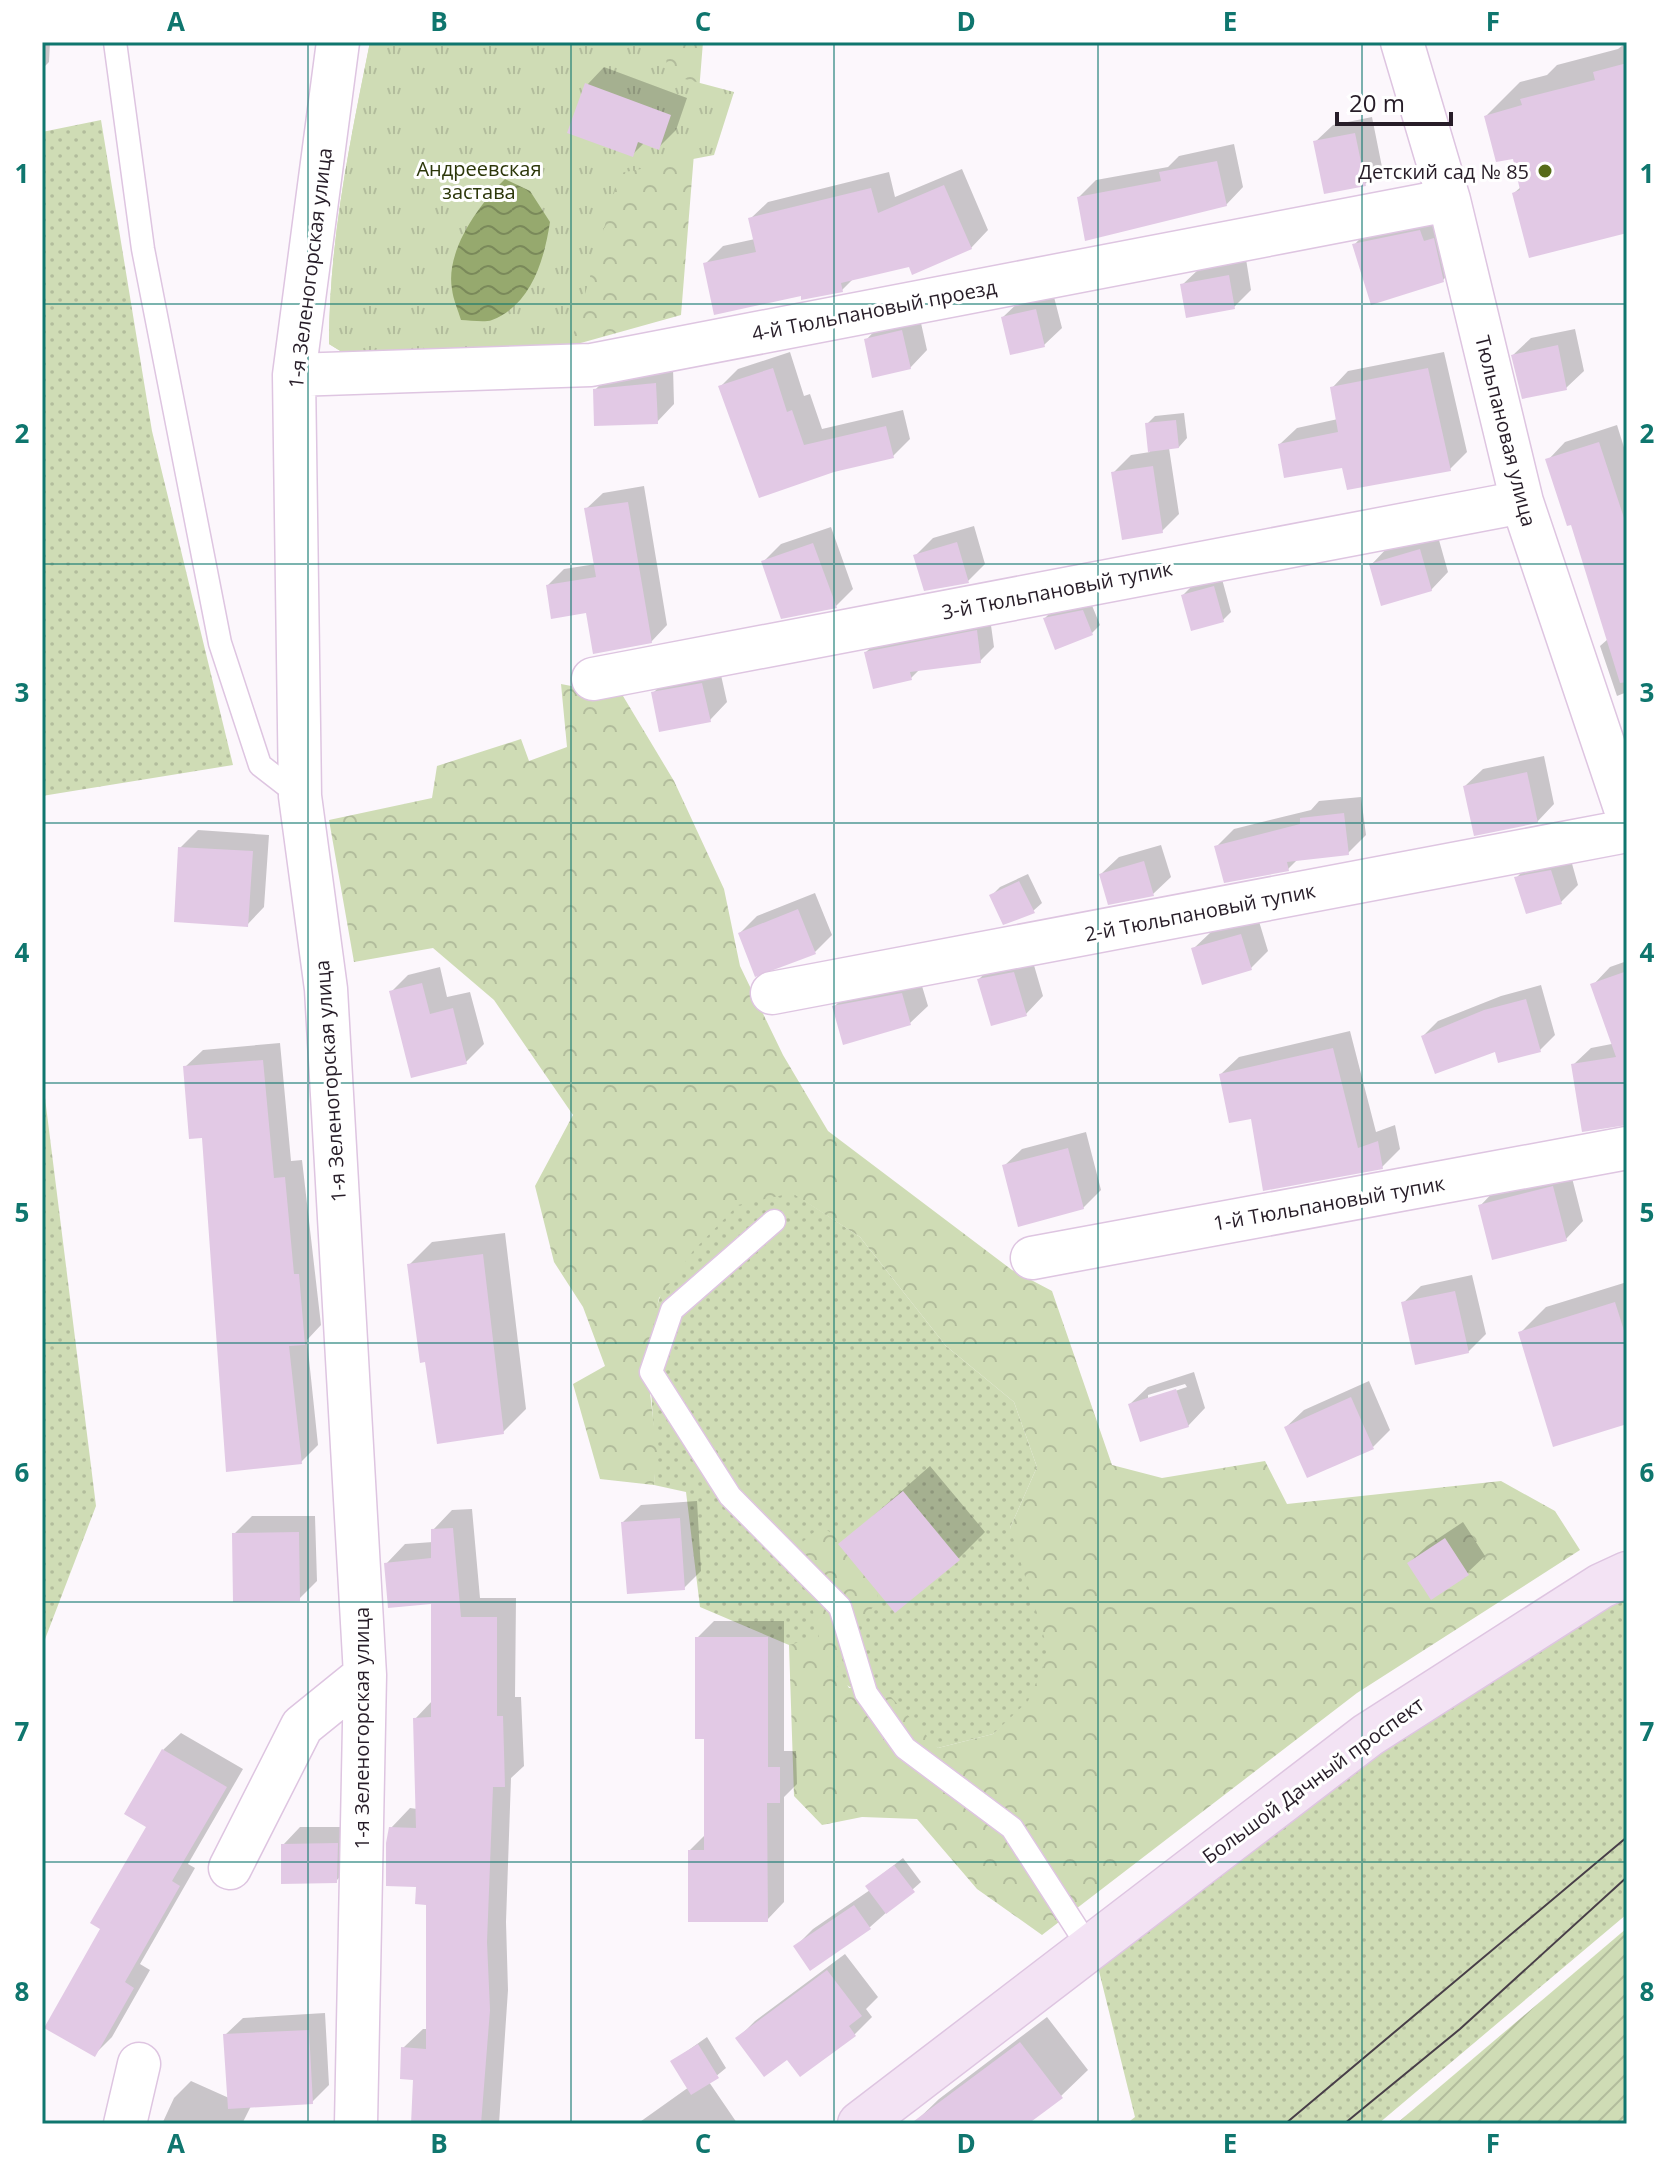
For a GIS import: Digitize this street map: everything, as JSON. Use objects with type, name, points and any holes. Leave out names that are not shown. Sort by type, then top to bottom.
[{"type":"main road","name":"Большой Дачный проспект","points":[[1088,1946],[1368,1735],[1601,1586],[1627,1574]]},
{"type":"main road","points":[[860,2124],[1088,1946]]},
{"type":"street","name":"1-я Зеленогорская улица","points":[[338,42],[294,375],[300,796],[326,989],[365,1675],[356,2124]]},
{"type":"street","name":"Тюльпановая улица","points":[[1402,42],[1449,200],[1522,502],[1627,814]]},
{"type":"street","name":"4-й Тюльпановый проезд","points":[[294,375],[591,365],[1449,200]]},
{"type":"street","name":"3-й Тюльпановый тупик","points":[[593,679],[1522,502]]},
{"type":"street","name":"2-й Тюльпановый тупик","points":[[772,993],[1627,831]]},
{"type":"street","name":"1-й Тюльпановый тупик","points":[[1032,1258],[1627,1148]]},
{"type":"street","points":[[230,1868],[302,1726],[365,1675]]},
{"type":"street","points":[[125,2124],[139,2064]]},
{"type":"lane","points":[[115,42],[143,249],[220,643],[260,765],[300,796]]},
{"type":"lane","points":[[774,1221],[672,1310],[651,1372],[730,1496],[840,1607],[866,1693],[905,1748],[1012,1828],[1088,1946]]},
{"type":"green space","name":"Андреевская застава","points":[[370,42],[703,42],[681,315],[570,346],[342,352],[329,344],[337,230]]},
{"type":"green space","name":"Андреевская застава","points":[[370,42],[667,42],[666,74],[734,92],[714,155],[620,173],[570,346],[342,352],[329,344],[333,267],[342,192]]},
{"type":"green space","points":[[101,120],[152,431],[233,765],[42,796],[42,132]]},
{"type":"green space","points":[[561,684],[623,696],[674,781],[724,889],[740,966],[783,1055],[828,1131],[1012,1270],[1052,1291],[1112,1465],[1162,1478],[1265,1461],[1287,1504],[1501,1481],[1555,1511],[1580,1550],[1357,1693],[1042,1935],[977,1889],[917,1819],[862,1817],[822,1825],[794,1796],[789,1645],[819,1637],[798,1546],[821,1526],[876,1564],[878,1600],[834,1660],[849,1688],[881,1686],[938,1748],[993,1734],[1028,1701],[1049,1653],[1010,1528],[1037,1467],[1014,1402],[946,1346],[860,1237],[792,1193],[738,1205],[693,1251],[659,1298],[652,1332],[650,1393],[657,1451],[654,1485],[600,1479],[573,1384],[605,1366],[583,1307],[554,1262],[535,1186],[573,1115],[494,1000],[433,948],[354,962],[329,820],[432,798],[437,766],[521,739],[529,761],[567,747]]},
{"type":"green space","points":[[42,1074],[96,1506],[42,1647]]},
{"type":"green space","points":[[716,1186],[793,1193],[860,1237],[946,1346],[1014,1402],[1037,1467],[1010,1528],[1102,1645],[993,1734],[938,1748],[789,1645],[700,1607],[686,1492],[654,1485],[651,1350],[661,1293]]},
{"type":"green space","points":[[1627,1593],[1627,1914],[1378,2124],[1126,2124],[1135,2117],[1097,1963],[1377,1753]]},
{"type":"green space","points":[[1627,1928],[1627,2124],[1396,2124]]},
{"type":"water","points":[[505,179],[530,191],[550,222],[540,265],[526,292],[506,313],[489,321],[461,320],[452,289],[454,259],[475,214]]},
{"type":"building","points":[[1627,63],[1627,233],[1529,258],[1512,193],[1520,190],[1513,159],[1496,162],[1484,116],[1522,105],[1520,99],[1595,80],[1593,72]]},
{"type":"building","points":[[585,83],[671,115],[659,150],[638,142],[633,157],[567,133]]},
{"type":"building","points":[[1355,133],[1366,186],[1324,194],[1313,141]]},
{"type":"building","points":[[1217,161],[1227,206],[1085,241],[1077,197],[1161,181],[1159,172]]},
{"type":"building","points":[[944,185],[972,249],[912,275],[909,267],[841,283],[843,292],[801,300],[801,296],[714,315],[703,263],[756,252],[748,218],[871,188],[878,213]]},
{"type":"building","points":[[1420,230],[1424,241],[1434,238],[1444,282],[1371,305],[1352,244]]},
{"type":"building","points":[[1229,275],[1235,309],[1186,318],[1180,284]]},
{"type":"building","points":[[1036,309],[1045,347],[1010,355],[1001,317]]},
{"type":"building","points":[[902,330],[911,369],[872,378],[864,339]]},
{"type":"building","points":[[1558,345],[1567,390],[1522,399],[1511,355]]},
{"type":"building","points":[[773,368],[787,412],[792,410],[804,445],[886,426],[894,458],[834,472],[759,498],[718,386]]},
{"type":"building","points":[[1428,368],[1451,471],[1347,490],[1342,468],[1284,478],[1278,444],[1338,432],[1330,387]]},
{"type":"building","points":[[656,383],[658,424],[594,426],[593,389]]},
{"type":"building","points":[[1176,420],[1179,448],[1148,452],[1145,423]]},
{"type":"building","points":[[1599,442],[1627,527],[1627,682],[1620,683],[1571,525],[1567,526],[1545,459]]},
{"type":"building","points":[[1153,466],[1163,533],[1122,540],[1111,472]]},
{"type":"building","points":[[628,502],[652,643],[593,654],[586,613],[551,619],[546,585],[596,577],[584,508]]},
{"type":"building","points":[[957,542],[969,583],[924,591],[913,555]]},
{"type":"building","points":[[813,543],[837,608],[781,619],[761,561]]},
{"type":"building","points":[[1420,549],[1432,591],[1381,606],[1369,564]]},
{"type":"building","points":[[1214,586],[1224,622],[1191,631],[1181,595]]},
{"type":"building","points":[[1083,610],[1093,635],[1055,650],[1043,618]]},
{"type":"building","points":[[977,630],[981,663],[910,672],[912,680],[873,689],[864,652]]},
{"type":"building","points":[[702,683],[711,722],[659,732],[651,692]]},
{"type":"building","points":[[1527,772],[1538,823],[1474,836],[1463,786]]},
{"type":"building","points":[[1344,813],[1349,855],[1287,862],[1289,871],[1224,883],[1214,846],[1300,824],[1300,818]]},
{"type":"building","points":[[178,847],[253,851],[248,927],[174,922]]},
{"type":"building","points":[[1144,861],[1154,896],[1108,905],[1099,874]]},
{"type":"building","points":[[1551,870],[1562,904],[1526,914],[1514,877]]},
{"type":"building","points":[[1019,881],[1035,913],[1003,925],[989,895]]},
{"type":"building","points":[[798,909],[816,954],[755,977],[738,933]]},
{"type":"building","points":[[1241,934],[1252,970],[1202,985],[1191,948]]},
{"type":"building","points":[[1627,971],[1627,1125],[1582,1132],[1571,1064],[1616,1057],[1590,984]]},
{"type":"building","points":[[1014,972],[1027,1016],[991,1026],[977,979]]},
{"type":"building","points":[[422,983],[430,1014],[453,1008],[467,1064],[411,1078],[389,991]]},
{"type":"building","points":[[902,993],[911,1025],[843,1045],[832,1006]]},
{"type":"building","points":[[1526,999],[1541,1052],[1498,1063],[1495,1052],[1435,1074],[1421,1036],[1484,1010]]},
{"type":"building","points":[[1333,1048],[1358,1148],[1378,1141],[1383,1169],[1263,1191],[1251,1119],[1229,1123],[1219,1074]]},
{"type":"building","points":[[263,1060],[274,1178],[285,1177],[294,1274],[299,1274],[305,1345],[289,1346],[302,1464],[226,1472],[202,1138],[189,1139],[183,1066]]},
{"type":"building","points":[[1068,1148],[1084,1209],[1018,1227],[1002,1165]]},
{"type":"building","points":[[1553,1186],[1567,1241],[1492,1260],[1478,1205]]},
{"type":"building","points":[[483,1254],[504,1434],[437,1444],[425,1362],[420,1363],[407,1264]]},
{"type":"building","points":[[1455,1291],[1469,1353],[1415,1365],[1401,1302]]},
{"type":"building","points":[[1615,1302],[1627,1340],[1627,1424],[1553,1447],[1518,1332]]},
{"type":"building","points":[[1176,1389],[1189,1427],[1140,1442],[1128,1404]]},
{"type":"building","points":[[1351,1397],[1374,1449],[1307,1478],[1284,1427]]},
{"type":"building","points":[[903,1491],[960,1560],[895,1613],[838,1544]]},
{"type":"building","points":[[680,1518],[685,1590],[627,1594],[621,1522]]},
{"type":"building","points":[[453,1528],[461,1617],[497,1617],[497,1716],[503,1716],[505,1787],[493,1787],[487,1942],[490,2010],[481,2124],[411,2124],[413,2080],[400,2079],[401,2047],[426,2049],[426,1905],[415,1904],[416,1887],[386,1886],[386,1843],[389,1827],[416,1828],[413,1718],[431,1717],[431,1604],[388,1608],[384,1563],[431,1558],[431,1529]]},
{"type":"building","points":[[299,1532],[300,1601],[233,1602],[232,1533]]},
{"type":"building","points":[[1445,1538],[1469,1575],[1431,1600],[1407,1563]]},
{"type":"building","points":[[695,1637],[768,1637],[768,1767],[780,1767],[780,1803],[767,1803],[768,1922],[688,1922],[688,1850],[704,1850],[704,1739],[695,1739]]},
{"type":"building","points":[[162,1749],[227,1787],[172,1881],[180,1886],[125,1982],[134,1988],[95,2057],[44,2028],[100,1929],[90,1923],[146,1827],[124,1814]]},
{"type":"building","points":[[338,1843],[337,1883],[281,1884],[281,1844]]},
{"type":"building","points":[[894,1865],[915,1892],[886,1914],[865,1886]]},
{"type":"building","points":[[854,1905],[871,1929],[810,1971],[793,1946]]},
{"type":"building","points":[[827,1970],[862,2016],[849,2026],[856,2036],[800,2077],[787,2060],[764,2077],[735,2038]]},
{"type":"building","points":[[309,2030],[313,2104],[228,2109],[223,2034]]},
{"type":"building","points":[[1020,2042],[1063,2098],[1028,2124],[910,2124]]},
{"type":"building","points":[[698,2044],[719,2078],[691,2095],[670,2061]]},
{"type":"tram line","points":[[1285,2124],[1627,1837]]},
{"type":"tram line","points":[[1344,2124],[1460,2029],[1627,1877]]},
{"type":"place","name":"Детский сад № 85","points":[[1545,171]]}]
